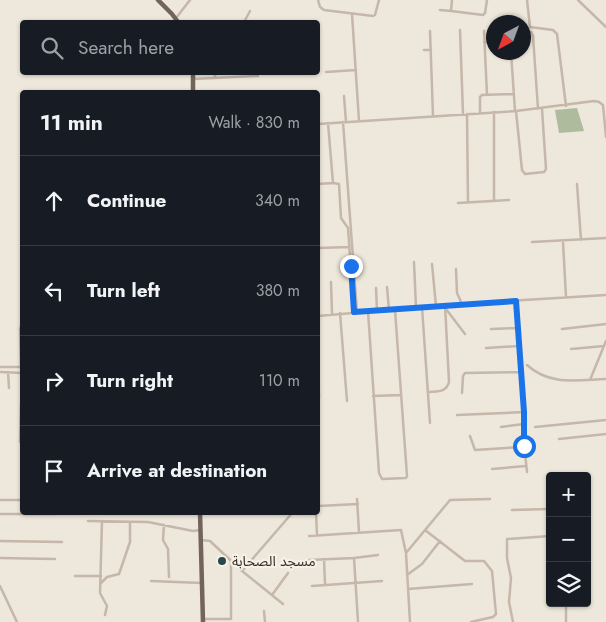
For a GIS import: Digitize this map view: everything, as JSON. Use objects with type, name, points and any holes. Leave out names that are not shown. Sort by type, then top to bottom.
[{"type":"main road","points":[[158,0],[175,20]]},
{"type":"main road","points":[[193,75],[193,90]]},
{"type":"main road","points":[[200,515],[203,621]]},
{"type":"street","points":[[177,20],[190,0]]},
{"type":"street","points":[[318,0],[322,9],[374,16],[378,0]]},
{"type":"street","points":[[451,11],[452,0]]},
{"type":"street","points":[[440,10],[484,14],[486,0]]},
{"type":"street","points":[[527,0],[530,27],[553,30],[557,34],[566,106]]},
{"type":"street","points":[[578,0],[606,27]]},
{"type":"street","points":[[245,20],[250,11]]},
{"type":"street","points":[[352,14],[359,121]]},
{"type":"street","points":[[460,30],[463,114]]},
{"type":"street","points":[[430,31],[433,116]]},
{"type":"street","points":[[484,31],[488,95]]},
{"type":"street","points":[[511,60],[513,94],[522,170],[525,174],[544,172],[546,169],[533,36],[531,32]]},
{"type":"street","points":[[424,50],[430,50]]},
{"type":"street","points":[[326,72],[356,70]]},
{"type":"street","points":[[193,79],[258,76]]},
{"type":"street","points":[[480,113],[480,96],[513,94]]},
{"type":"street","points":[[344,96],[356,312]]},
{"type":"street","points":[[320,124],[516,111],[594,102],[602,103],[606,137]]},
{"type":"street","points":[[494,112],[494,201]]},
{"type":"street","points":[[467,114],[468,202]]},
{"type":"street","points":[[328,123],[333,183]]},
{"type":"street","points":[[320,184],[337,183],[339,185],[341,218],[348,228],[356,312]]},
{"type":"street","points":[[577,184],[580,240]]},
{"type":"street","points":[[458,203],[510,200]]},
{"type":"street","points":[[532,242],[606,238]]},
{"type":"street","points":[[563,241],[566,298]]},
{"type":"street","points":[[320,248],[349,246]]},
{"type":"street","points":[[414,262],[416,308]]},
{"type":"street","points":[[432,264],[436,306]]},
{"type":"street","points":[[456,269],[457,293],[462,304]]},
{"type":"street","points":[[331,282],[332,314]]},
{"type":"street","points":[[387,286],[389,310]]},
{"type":"street","points":[[376,288],[377,311]]},
{"type":"street","points":[[320,316],[606,295]]},
{"type":"street","points":[[516,301],[527,472]]},
{"type":"street","points":[[422,307],[430,423]]},
{"type":"street","points":[[445,307],[465,334]]},
{"type":"street","points":[[428,392],[443,390],[448,386],[445,307]]},
{"type":"street","points":[[368,312],[379,473],[382,478],[406,478],[395,310]]},
{"type":"street","points":[[340,313],[347,401]]},
{"type":"street","points":[[562,329],[606,324]]},
{"type":"street","points":[[491,329],[518,328]]},
{"type":"street","points":[[590,380],[606,341]]},
{"type":"street","points":[[486,348],[519,346]]},
{"type":"street","points":[[570,349],[604,346]]},
{"type":"street","points":[[527,365],[540,375],[555,380],[606,379]]},
{"type":"street","points":[[0,367],[20,367]]},
{"type":"street","points":[[0,372],[20,373]]},
{"type":"street","points":[[8,372],[9,388]]},
{"type":"street","points":[[462,393],[463,376],[465,374],[521,372]]},
{"type":"street","points":[[373,396],[401,395]]},
{"type":"street","points":[[457,416],[524,412]]},
{"type":"street","points":[[535,427],[606,420]]},
{"type":"street","points":[[501,426],[524,424]]},
{"type":"street","points":[[559,439],[606,434]]},
{"type":"street","points":[[470,436],[475,450],[521,447],[524,443]]},
{"type":"street","points":[[492,468],[526,466]]},
{"type":"street","points":[[406,553],[450,500],[490,499]]},
{"type":"street","points":[[0,500],[20,500]]},
{"type":"street","points":[[357,500],[359,532]]},
{"type":"street","points":[[320,506],[358,504]]},
{"type":"street","points":[[512,510],[546,509]]},
{"type":"street","points":[[0,514],[20,514]]},
{"type":"street","points":[[242,571],[290,515]]},
{"type":"street","points":[[316,515],[317,536]]},
{"type":"street","points":[[88,521],[148,522],[193,531],[200,530]]},
{"type":"street","points":[[102,521],[100,582],[101,596],[107,606],[106,615]]},
{"type":"street","points":[[100,582],[107,577],[120,574],[131,538],[130,522]]},
{"type":"street","points":[[164,525],[163,540],[168,549],[169,577]]},
{"type":"street","points":[[309,536],[399,529],[402,532],[406,553],[410,622]]},
{"type":"street","points":[[426,530],[465,561],[484,561],[492,571],[496,614],[471,622]]},
{"type":"street","points":[[513,622],[509,602],[511,578],[507,558],[507,539],[546,536]]},
{"type":"street","points":[[201,540],[210,541],[242,571],[283,604]]},
{"type":"street","points":[[407,575],[422,564],[440,541]]},
{"type":"street","points":[[0,542],[62,542]]},
{"type":"street","points":[[309,560],[378,555]]},
{"type":"street","points":[[0,558],[55,559]]},
{"type":"street","points":[[354,558],[358,622]]},
{"type":"street","points":[[324,559],[325,584]]},
{"type":"street","points":[[203,621],[231,618],[231,561]]},
{"type":"street","points":[[272,594],[288,573]]},
{"type":"street","points":[[75,576],[101,576]]},
{"type":"street","points":[[151,581],[202,583]]},
{"type":"street","points":[[312,586],[382,581]]},
{"type":"street","points":[[408,589],[472,584]]},
{"type":"street","points":[[0,586],[17,622]]},
{"type":"street","points":[[566,607],[566,622]]},
{"type":"street","points":[[264,611],[265,622]]},
{"type":"green space","points":[[577,108],[584,131],[559,133],[555,110]]},
{"type":"place","name":"مسجد الصحابة","points":[[222,561]]},
{"type":"route","points":[[351,266],[354,312],[516,301],[524,412],[524,446]]}]
